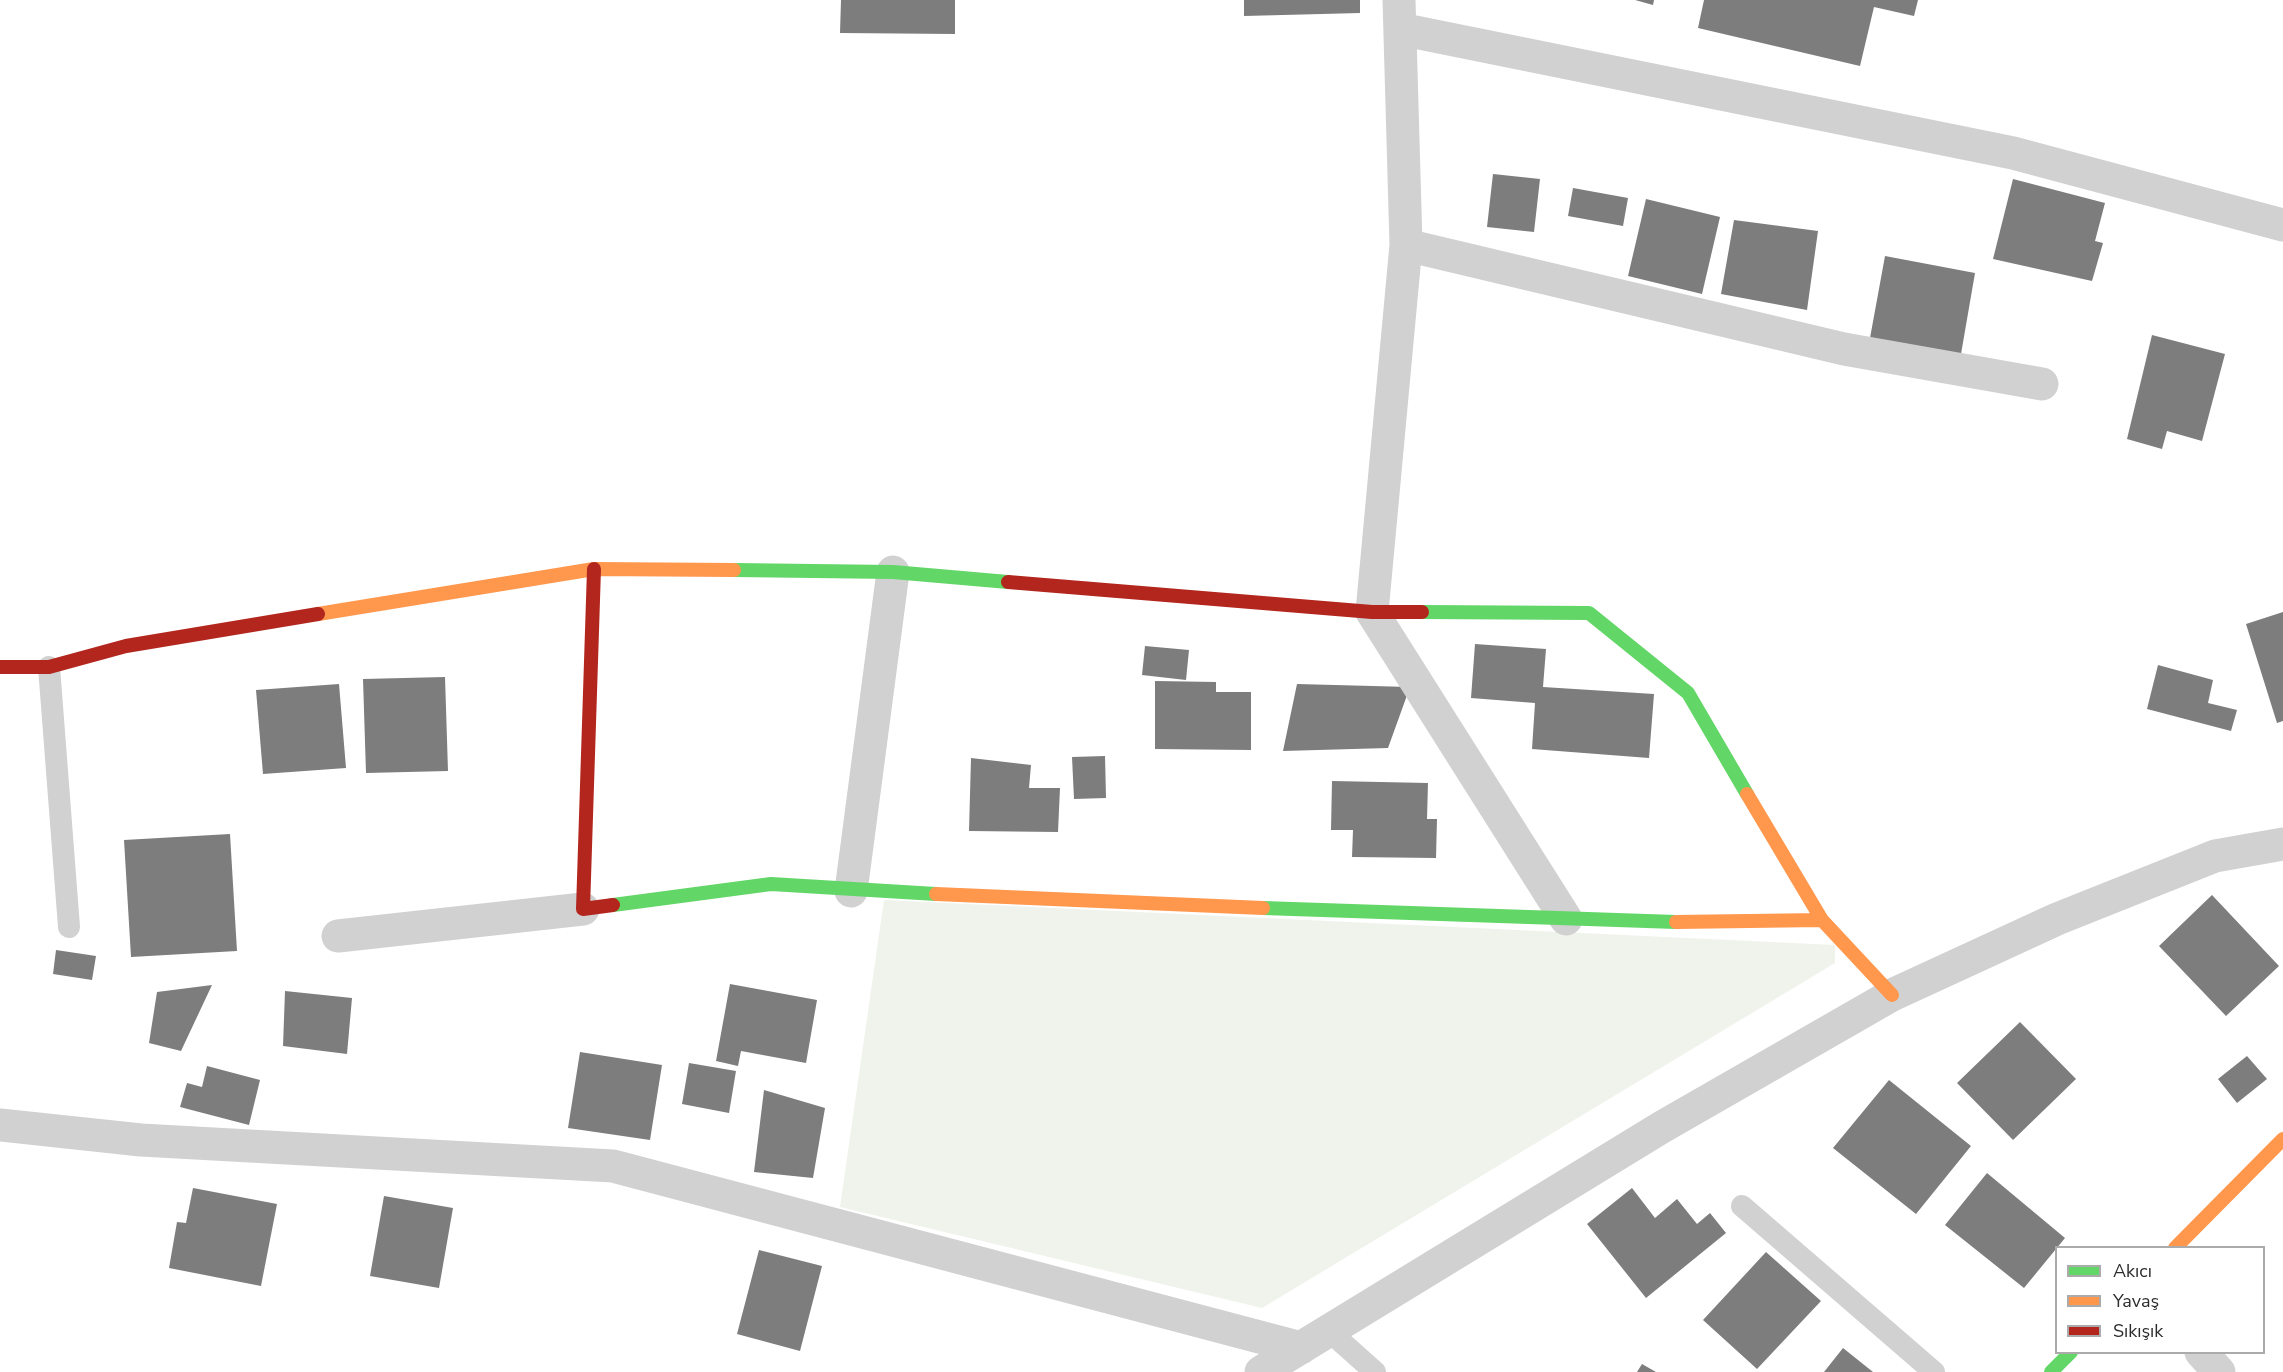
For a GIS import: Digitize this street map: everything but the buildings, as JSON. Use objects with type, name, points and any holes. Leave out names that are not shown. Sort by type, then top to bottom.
[{"type":"street","points":[[1566,918],[1372,612],[1406,245],[1399,15],[2013,153],[2283,225]]},
{"type":"street","points":[[1406,245],[1844,349],[2042,384]]},
{"type":"street","points":[[583,909],[594,569]]},
{"type":"street","points":[[0,667],[49,666],[126,646],[594,569],[893,572],[1372,612],[1588,613],[1688,693],[1822,920],[1892,995]]},
{"type":"street","points":[[851,891],[893,572]]},
{"type":"street","points":[[1261,1372],[1662,1127],[1892,995],[2057,919],[2215,856],[2283,844]]},
{"type":"street","points":[[338,936],[583,909],[771,884],[851,891],[1566,918],[1637,923],[1822,920]]},
{"type":"street","points":[[0,1125],[141,1140],[613,1166],[1301,1348]]},
{"type":"street","points":[[2177,1246],[2283,1139]]},
{"type":"street","points":[[2051,1372],[2070,1354]]},
{"type":"street","points":[[2202,1354],[2219,1372]]},
{"type":"lane","points":[[49,666],[69,927]]},
{"type":"lane","points":[[1742,1206],[1934,1372]]},
{"type":"lane","points":[[1329,1331],[1375,1372]]},
{"type":"shaded area","points":[[884,900],[1835,945],[1835,963],[1262,1308],[840,1207]]},
{"type":"traffic: fast","points":[[734,570],[893,572],[1008,582]]},
{"type":"traffic: fast","points":[[1422,612],[1589,613],[1688,693],[1747,794]]},
{"type":"traffic: fast","points":[[613,905],[771,884],[936,894]]},
{"type":"traffic: fast","points":[[1263,908],[1676,922]]},
{"type":"traffic: fast","points":[[2051,1372],[2069,1354]]},
{"type":"traffic: slow","points":[[318,614],[594,569],[734,570]]},
{"type":"traffic: slow","points":[[1747,794],[1822,920],[1892,995]]},
{"type":"traffic: slow","points":[[936,894],[1263,908]]},
{"type":"traffic: slow","points":[[1676,922],[1822,920]]},
{"type":"traffic: slow","points":[[2177,1246],[2283,1139]]},
{"type":"traffic: jam","points":[[594,569],[583,909],[613,905]]},
{"type":"traffic: jam","points":[[1008,582],[1372,612],[1422,612]]},
{"type":"traffic: jam","points":[[0,667],[49,667],[126,646],[318,614]]}]
